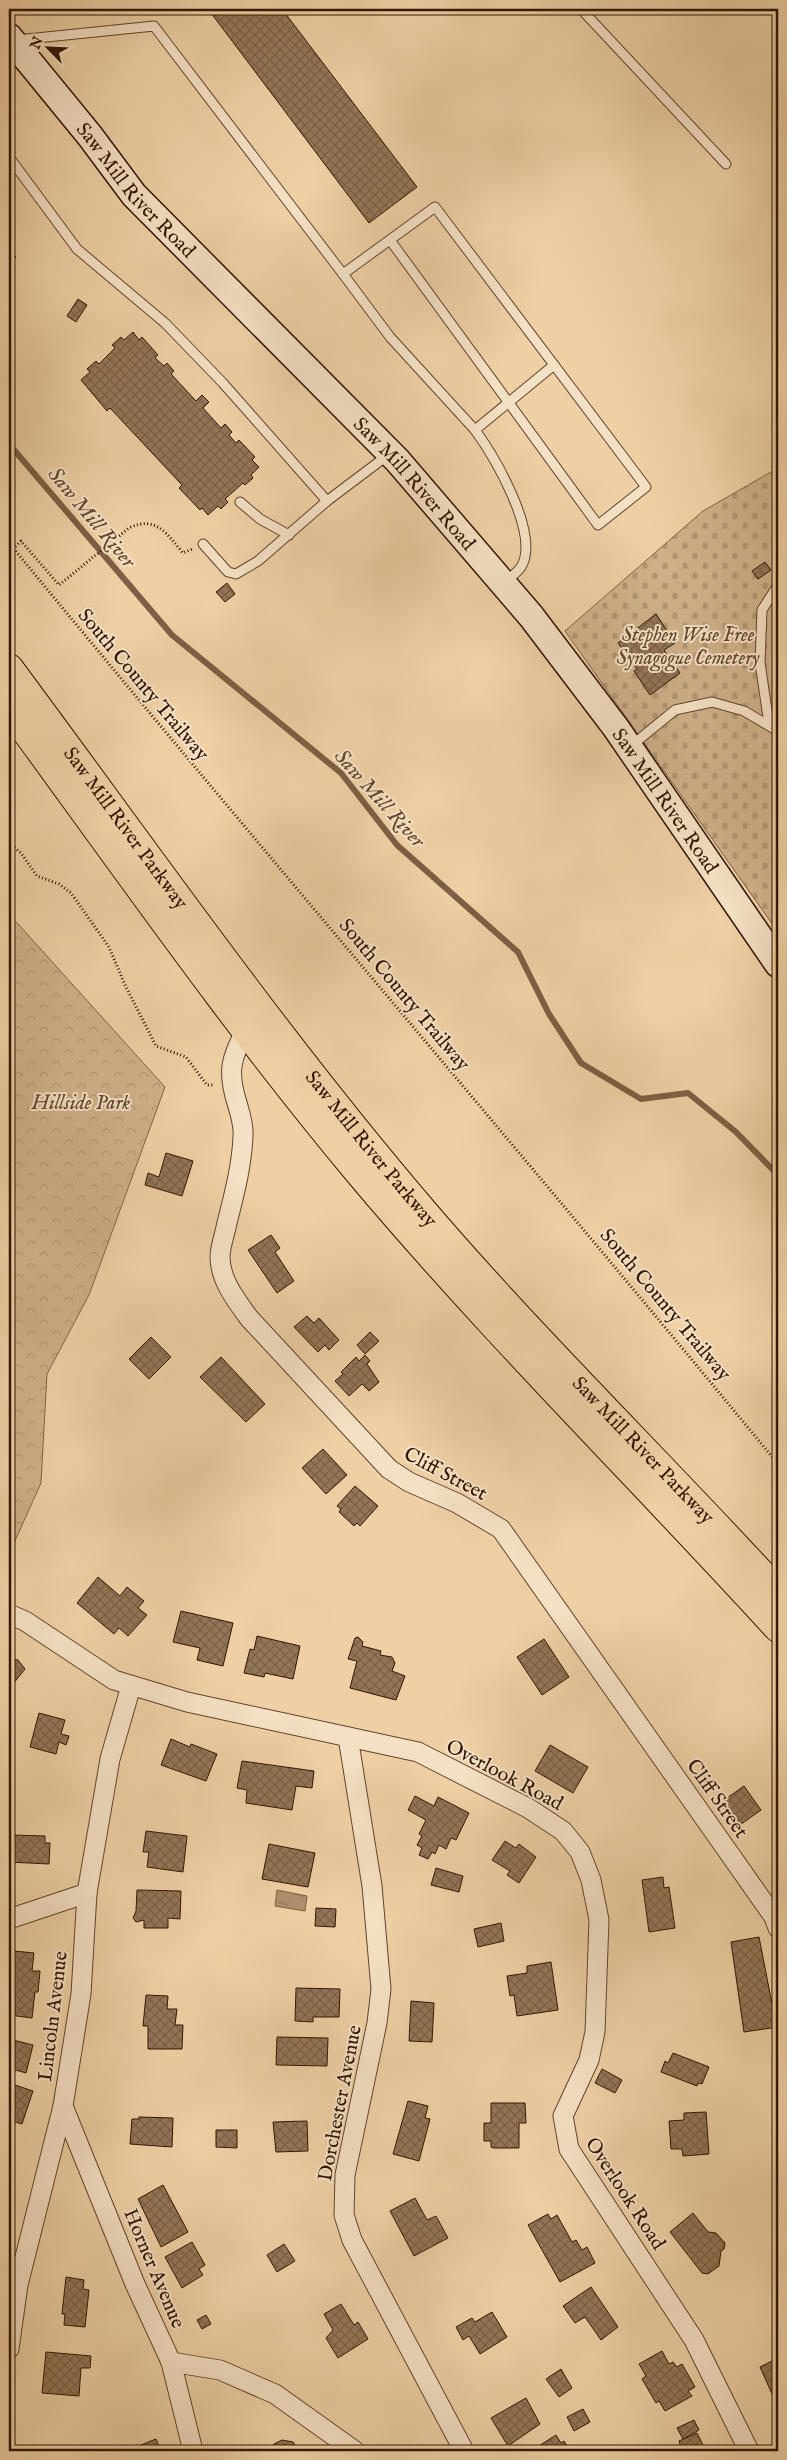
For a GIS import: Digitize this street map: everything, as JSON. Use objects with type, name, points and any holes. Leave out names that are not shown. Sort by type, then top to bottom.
[{"type":"highway","name":"Saw Mill River Parkway","points":[[9,668],[287,1044],[383,1164],[473,1267],[778,1592]]},
{"type":"highway","name":"Saw Mill River Parkway","points":[[9,708],[246,1030],[360,1174],[456,1284],[778,1628]]},
{"type":"main road","name":"Saw Mill River Road","points":[[10,38],[90,136],[134,195],[390,453],[504,584],[556,648],[629,747],[778,964]]},
{"type":"street","name":"Cliff Street","points":[[246,1030],[233,1054],[230,1069],[232,1088],[243,1135],[237,1179],[220,1256],[222,1273],[233,1296],[249,1318],[389,1469],[409,1482],[457,1503],[501,1529],[774,1917],[778,1928]]},
{"type":"street","name":"Overlook Road","points":[[9,1614],[25,1621],[114,1680],[186,1702],[418,1752],[528,1808],[563,1831],[580,1852],[591,1880],[599,1920],[595,2032],[589,2060],[563,2116],[565,2137],[569,2149],[694,2340],[749,2451]]},
{"type":"street","name":"Lincoln Avenue","points":[[9,2349],[18,2284],[63,2106],[81,1994],[87,1893],[110,1759],[131,1686]]},
{"type":"street","name":"Dorchester Avenue","points":[[348,1737],[372,1886],[381,1989],[377,2023],[345,2175],[344,2215],[352,2240],[464,2451]]},
{"type":"street","points":[[9,1919],[87,1893]]},
{"type":"street","name":"Horner Avenue","points":[[63,2106],[135,2284],[171,2362],[192,2451]]},
{"type":"street","points":[[171,2362],[220,2370],[275,2394],[355,2451]]},
{"type":"lane","points":[[581,9],[726,164]]},
{"type":"lane","points":[[10,38],[154,26],[390,337],[475,430],[493,455],[520,517],[525,548],[521,566],[504,584]]},
{"type":"lane","points":[[9,157],[77,249],[165,323],[222,382],[327,501]]},
{"type":"lane","points":[[343,274],[435,207],[646,488],[598,525],[390,240]]},
{"type":"lane","points":[[475,430],[554,365]]},
{"type":"lane","points":[[203,544],[228,572],[236,574],[258,561],[327,501],[390,453]]},
{"type":"lane","points":[[240,502],[260,519],[288,535]]},
{"type":"lane","points":[[769,724],[760,662],[762,610],[778,585]]},
{"type":"lane","points":[[629,747],[675,710],[712,702],[744,711],[778,731]]},
{"type":"path","points":[[13,549],[21,541],[59,585],[129,528],[139,523],[150,524],[162,529],[183,553],[203,544]]},
{"type":"path","name":"South County Trailway","points":[[9,543],[218,796],[609,1258],[778,1464]]},
{"type":"path","points":[[9,843],[21,853],[37,876],[58,884],[71,893],[109,947],[156,1046],[186,1058],[207,1085],[232,1088]]},
{"type":"green space","name":"Stephen Wise Free Synagogue Cemetery","points":[[778,468],[778,932],[565,631],[703,511]]},
{"type":"green space","name":"Hillside Park","points":[[9,914],[165,1087],[89,1295],[47,1374],[41,1483],[9,1554]]},
{"type":"water","points":[[277,1890],[307,1896],[305,1911],[275,1906]]},
{"type":"building","points":[[208,9],[282,9],[417,187],[369,223]]},
{"type":"building","points":[[9,248],[16,257],[9,262]]},
{"type":"building","points":[[78,299],[87,305],[76,322],[67,316]]},
{"type":"building","points":[[133,332],[139,340],[142,337],[158,355],[155,358],[164,366],[167,363],[174,371],[171,374],[196,401],[202,395],[209,402],[203,408],[221,428],[225,424],[232,432],[229,435],[236,443],[239,440],[255,457],[252,460],[259,467],[251,475],[253,478],[245,485],[243,483],[225,499],[228,502],[221,509],[218,506],[208,515],[202,508],[200,510],[179,488],[182,485],[110,408],[107,411],[81,380],[90,372],[87,369],[96,361],[99,364],[115,348],[112,345],[121,337],[124,340]]},
{"type":"building","points":[[765,562],[771,570],[758,579],[752,571]]},
{"type":"building","points":[[227,583],[235,594],[225,602],[216,592]]},
{"type":"building","points":[[656,614],[675,643],[664,650],[680,673],[650,695],[634,671],[637,669],[618,643]]},
{"type":"building","points":[[166,1153],[193,1161],[182,1196],[145,1185],[148,1173],[159,1177]]},
{"type":"building","points":[[271,1235],[280,1248],[275,1252],[294,1281],[277,1293],[248,1250]]},
{"type":"building","points":[[307,1316],[314,1323],[319,1318],[339,1340],[329,1350],[325,1345],[318,1352],[294,1327]]},
{"type":"building","points":[[370,1332],[379,1341],[365,1354],[357,1345]]},
{"type":"building","points":[[151,1337],[171,1357],[149,1379],[129,1359]]},
{"type":"building","points":[[365,1355],[370,1361],[367,1364],[379,1382],[369,1391],[362,1384],[349,1396],[335,1381],[356,1357],[359,1361]]},
{"type":"building","points":[[221,1357],[265,1404],[246,1422],[200,1377]]},
{"type":"building","points":[[323,1449],[347,1475],[326,1494],[302,1468]]},
{"type":"building","points":[[355,1486],[378,1506],[360,1526],[357,1523],[354,1526],[339,1512],[341,1509],[337,1506]]},
{"type":"building","points":[[98,1577],[120,1596],[127,1587],[144,1601],[138,1608],[147,1615],[128,1636],[119,1628],[114,1634],[77,1603]]},
{"type":"building","points":[[181,1611],[233,1623],[223,1666],[197,1660],[200,1648],[173,1642]]},
{"type":"building","points":[[257,1636],[300,1646],[293,1679],[265,1673],[264,1677],[244,1673],[250,1649],[254,1650]]},
{"type":"building","points":[[358,1637],[363,1642],[362,1646],[381,1651],[380,1655],[392,1657],[395,1663],[392,1671],[405,1676],[396,1700],[350,1688],[357,1661],[348,1659],[355,1638]]},
{"type":"building","points":[[544,1639],[569,1677],[542,1695],[517,1657]]},
{"type":"building","points":[[13,1659],[18,1660],[25,1669],[9,1689],[9,1663]]},
{"type":"building","points":[[39,1713],[65,1720],[61,1734],[69,1736],[66,1745],[59,1742],[56,1754],[30,1747]]},
{"type":"building","points":[[171,1739],[190,1747],[191,1744],[217,1754],[206,1781],[161,1765]]},
{"type":"building","points":[[550,1745],[588,1767],[573,1793],[535,1771]]},
{"type":"building","points":[[242,1761],[314,1771],[312,1788],[296,1786],[292,1810],[246,1803],[247,1790],[237,1788]]},
{"type":"building","points":[[744,1786],[761,1810],[737,1827],[720,1803]]},
{"type":"building","points":[[415,1796],[434,1806],[438,1797],[469,1813],[456,1840],[451,1838],[446,1849],[439,1845],[435,1854],[432,1852],[428,1859],[419,1855],[422,1848],[417,1845],[422,1836],[419,1834],[426,1820],[408,1810]]},
{"type":"building","points":[[146,1831],[187,1836],[183,1872],[147,1867],[149,1852],[143,1852]]},
{"type":"building","points":[[12,1835],[45,1836],[45,1843],[50,1843],[49,1864],[9,1862],[9,1843],[11,1843]]},
{"type":"building","points":[[505,1841],[516,1848],[519,1844],[536,1857],[519,1883],[507,1875],[510,1871],[492,1860]]},
{"type":"building","points":[[269,1844],[315,1853],[308,1887],[262,1879]]},
{"type":"building","points":[[436,1868],[463,1876],[459,1892],[431,1885]]},
{"type":"building","points":[[663,1877],[664,1888],[669,1887],[675,1928],[649,1932],[642,1880]]},
{"type":"building","points":[[137,1890],[181,1891],[180,1919],[168,1918],[168,1928],[144,1928],[144,1920],[136,1922],[133,1918],[136,1911]]},
{"type":"building","points":[[316,1908],[336,1909],[335,1927],[315,1926]]},
{"type":"building","points":[[501,1923],[504,1941],[478,1947],[474,1929]]},
{"type":"building","points":[[759,1937],[772,2004],[776,2003],[778,2027],[744,2032],[731,1942]]},
{"type":"building","points":[[14,1951],[34,1953],[32,1971],[40,1971],[38,1992],[35,1992],[32,2018],[9,2015]]},
{"type":"building","points":[[551,1962],[558,2010],[517,2016],[514,1995],[510,1996],[507,1976],[527,1973],[527,1966]]},
{"type":"building","points":[[296,1988],[340,1989],[339,2017],[313,2017],[313,2022],[295,2021]]},
{"type":"building","points":[[146,1995],[168,1996],[167,2009],[177,2009],[175,2025],[183,2025],[182,2049],[148,2049],[148,2026],[143,2026]]},
{"type":"building","points":[[411,2001],[434,2003],[432,2042],[409,2041]]},
{"type":"building","points":[[277,2037],[328,2038],[327,2066],[276,2065]]},
{"type":"building","points":[[9,2039],[33,2045],[26,2073],[9,2068]]},
{"type":"building","points":[[673,2053],[709,2067],[702,2084],[698,2083],[697,2086],[661,2072],[665,2061],[668,2063]]},
{"type":"building","points":[[602,2069],[622,2080],[615,2093],[595,2083]]},
{"type":"building","points":[[9,2083],[33,2091],[22,2124],[9,2120]]},
{"type":"building","points":[[408,2101],[428,2106],[425,2118],[430,2119],[419,2161],[393,2154]]},
{"type":"building","points":[[491,2103],[525,2103],[526,2123],[519,2123],[519,2148],[493,2148],[491,2147],[491,2141],[484,2141],[484,2123],[491,2123]]},
{"type":"building","points":[[706,2112],[709,2154],[683,2156],[682,2149],[671,2149],[669,2121],[684,2120],[684,2113]]},
{"type":"building","points":[[139,2117],[173,2118],[172,2147],[130,2144],[132,2119],[139,2119]]},
{"type":"building","points":[[307,2121],[308,2151],[276,2152],[273,2122]]},
{"type":"building","points":[[216,2130],[237,2130],[237,2148],[216,2147]]},
{"type":"building","points":[[163,2185],[188,2232],[161,2247],[138,2199]]},
{"type":"building","points":[[415,2198],[427,2220],[436,2216],[448,2238],[414,2256],[390,2211]]},
{"type":"building","points":[[693,2213],[708,2232],[716,2233],[725,2243],[724,2249],[721,2251],[719,2266],[708,2274],[702,2273],[670,2232]]},
{"type":"building","points":[[548,2214],[551,2219],[557,2215],[572,2242],[576,2240],[582,2250],[587,2247],[595,2263],[560,2282],[528,2225]]},
{"type":"building","points":[[192,2242],[205,2265],[199,2269],[203,2275],[182,2288],[165,2257]]},
{"type":"building","points":[[284,2244],[295,2261],[277,2272],[267,2255]]},
{"type":"building","points":[[66,2277],[84,2280],[83,2289],[89,2290],[85,2327],[64,2325],[65,2314],[62,2314]]},
{"type":"building","points":[[591,2287],[618,2327],[601,2340],[585,2317],[575,2323],[563,2306]]},
{"type":"building","points":[[341,2304],[354,2325],[358,2322],[368,2339],[338,2358],[326,2338],[333,2330],[324,2314]]},
{"type":"building","points":[[492,2312],[507,2337],[480,2354],[469,2336],[463,2340],[456,2327],[472,2318],[475,2322]]},
{"type":"building","points":[[206,2315],[211,2324],[202,2329],[197,2320]]},
{"type":"building","points":[[662,2351],[669,2364],[673,2362],[677,2367],[682,2364],[695,2387],[688,2391],[692,2396],[665,2411],[659,2401],[656,2403],[642,2379],[646,2376],[639,2364]]},
{"type":"building","points":[[46,2352],[91,2356],[90,2368],[81,2368],[79,2396],[42,2393]]},
{"type":"building","points":[[778,2358],[778,2404],[777,2405],[760,2367]]},
{"type":"building","points":[[561,2369],[572,2388],[559,2397],[546,2379]]},
{"type":"building","points":[[526,2398],[540,2424],[508,2446],[491,2418]]},
{"type":"building","points":[[583,2409],[590,2422],[574,2431],[567,2417]]},
{"type":"building","points":[[694,2420],[699,2430],[683,2439],[677,2428]]},
{"type":"building","points":[[697,2433],[703,2445],[690,2451],[680,2451],[678,2448],[681,2447],[679,2441]]},
{"type":"building","points":[[556,2435],[561,2443],[564,2441],[570,2451],[531,2451]]},
{"type":"building","points":[[156,2439],[161,2451],[126,2451]]},
{"type":"building","points":[[282,2440],[293,2442],[299,2451],[271,2451],[274,2444]]},
{"type":"waterway","name":"Saw Mill River","points":[[9,444],[172,635],[341,773],[397,845],[518,952],[549,1014],[581,1063],[641,1099],[688,1093],[736,1132],[778,1175]]}]
